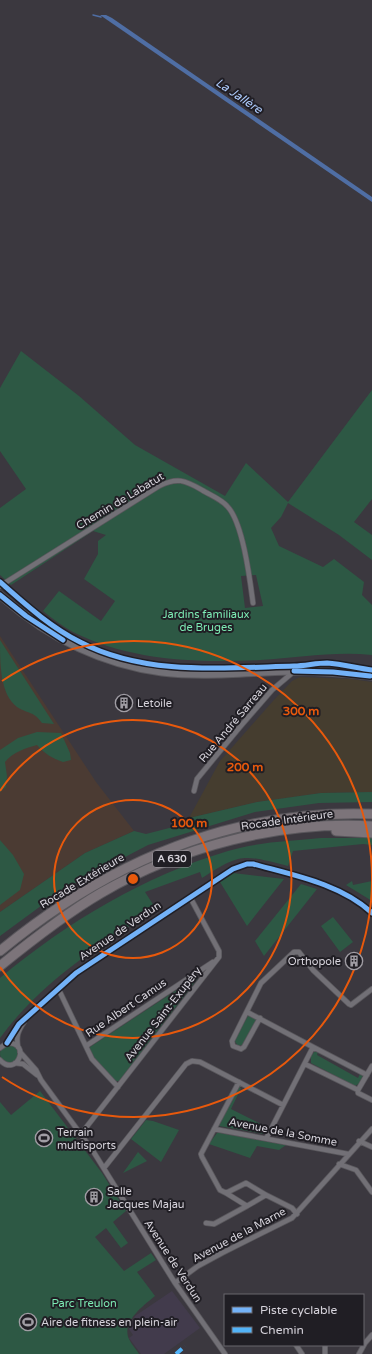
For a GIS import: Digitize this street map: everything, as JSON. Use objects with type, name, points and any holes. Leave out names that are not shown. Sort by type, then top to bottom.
[{"type":"highway","name":"Rocade Extérieure","points":[[0,951],[43,918],[90,887],[137,862],[187,842],[222,831],[288,818],[314,815],[372,814]]},
{"type":"highway","name":"Rocade Intérieure","points":[[0,966],[44,932],[91,900],[148,870],[191,852],[219,844],[286,830],[340,825],[372,826]]},
{"type":"highway","points":[[286,830],[372,833]]},
{"type":"street","name":"Chemin de Labatut","points":[[0,586],[159,486],[168,481],[180,480],[194,485],[227,506],[235,516],[242,543],[253,603]]},
{"type":"street","points":[[0,595],[26,616],[65,641],[87,652],[125,664],[177,673],[291,671],[333,672],[372,676]]},
{"type":"street","name":"Rue André Sarreau","points":[[194,790],[197,779],[268,694],[291,674],[291,671]]},
{"type":"street","name":"Avenue de Verdun","points":[[7,1043],[14,1030],[58,988],[90,963],[233,869],[247,864],[253,864],[296,876],[353,898],[372,913]]},
{"type":"street","points":[[190,898],[219,951],[217,959]]},
{"type":"street","points":[[260,1018],[244,1047],[241,1049],[233,1046],[232,1041],[261,983],[292,953],[296,951],[313,970],[349,1004],[352,1004],[372,989]]},
{"type":"street","name":"Rue Albert Camus","points":[[86,1046],[217,959]]},
{"type":"street","name":"Avenue Saint-Exupéry","points":[[81,1134],[217,959]]},
{"type":"street","points":[[58,988],[92,1059],[118,1087]]},
{"type":"street","points":[[247,1012],[367,1075]]},
{"type":"street","name":"Avenue de Verdun","points":[[26,1019],[18,1032],[17,1039],[19,1050],[36,1070],[81,1134],[104,1168],[175,1283],[225,1354]]},
{"type":"street","points":[[0,1048],[7,1043],[14,1043],[19,1050],[19,1058],[15,1063],[0,1068]]},
{"type":"street","points":[[267,1137],[314,1047]]},
{"type":"street","points":[[0,1060],[9,1065]]},
{"type":"street","points":[[104,1168],[186,1064],[192,1061],[200,1062],[283,1105]]},
{"type":"street","name":"Avenue de Verdun","points":[[15,1063],[23,1064],[40,1077]]},
{"type":"street","points":[[305,1064],[358,1090],[358,1093],[372,1100]]},
{"type":"street","points":[[358,1090],[372,1066]]},
{"type":"street","points":[[238,1082],[201,1154],[220,1190],[247,1206]]},
{"type":"street","name":"Avenue de la Somme","points":[[214,1129],[267,1137],[348,1154]]},
{"type":"street","name":"Avenue de la Marne","points":[[175,1283],[198,1266],[292,1218],[359,1141],[372,1129]]},
{"type":"street","points":[[359,1141],[372,1147]]},
{"type":"street","points":[[339,1164],[356,1170],[372,1192]]},
{"type":"street","points":[[226,1193],[246,1184],[292,1208],[297,1214]]},
{"type":"street","points":[[206,1223],[214,1224],[266,1195]]},
{"type":"street","points":[[364,1343],[372,1335]]},
{"type":"shaded area","points":[[0,636],[96,782],[134,831],[85,853],[0,912]]},
{"type":"shaded area","points":[[300,677],[351,679],[372,682],[372,792],[321,793],[257,802],[189,818],[220,761],[292,681]]},
{"type":"shaded area","points":[[172,1291],[200,1328],[164,1354],[141,1354],[129,1338],[133,1335],[129,1329],[135,1316]]},
{"type":"green space","name":"Jardins familiaux de Bruges","points":[[21,351],[79,396],[135,445],[225,496],[246,463],[288,502],[372,390],[372,499],[354,522],[372,535],[372,560],[339,535],[288,503],[281,517],[271,528],[279,546],[323,567],[334,559],[364,582],[362,595],[372,605],[372,655],[330,654],[237,661],[165,658],[118,649],[95,642],[73,632],[57,622],[43,611],[59,591],[101,621],[115,601],[84,579],[98,554],[98,541],[106,535],[93,531],[11,585],[0,575],[0,508],[26,489],[0,451],[0,388]],"holes":[[[256,575],[263,606],[245,608],[241,576]]]},
{"type":"green space","points":[[0,640],[54,724],[42,723],[36,716],[17,707],[11,701],[2,678]]},
{"type":"green space","points":[[37,732],[61,733],[70,753],[71,760],[63,762],[55,759],[37,745],[20,751],[5,762],[7,776],[6,787],[0,792],[0,750],[18,738]]},
{"type":"green space","points":[[372,792],[372,802],[319,803],[255,812],[148,845],[64,889],[0,936],[0,912],[85,853],[134,831],[146,834],[177,826],[189,818],[257,802],[321,793]]},
{"type":"green space","points":[[321,838],[372,838],[372,845],[363,844],[293,851],[288,866],[252,858],[243,858],[226,864],[202,878],[200,872],[145,892],[156,909],[92,951],[52,982],[16,1018],[0,1038],[0,978],[26,957],[79,920],[137,887],[197,861],[239,848],[274,842]]},
{"type":"green space","points":[[0,840],[13,855],[24,874],[20,890],[0,905]]},
{"type":"green space","points":[[233,873],[284,879],[247,926],[220,882]]},
{"type":"green space","points":[[352,881],[353,885],[372,881],[372,901],[346,885]]},
{"type":"green space","points":[[301,884],[317,889],[264,956],[255,941]]},
{"type":"green space","points":[[333,917],[353,942],[340,952],[321,926]]},
{"type":"green space","points":[[198,976],[198,978],[119,1081],[115,1081],[95,1061],[90,1052],[90,1047]]},
{"type":"green space","points":[[248,1016],[255,1017],[256,1020],[242,1045],[238,1046],[234,1040]]},
{"type":"green space","points":[[9,1045],[15,1048],[18,1054],[15,1060],[9,1063],[3,1060],[0,1054],[3,1048]]},
{"type":"green space","points":[[315,1051],[318,1052],[317,1055],[358,1078],[360,1074],[363,1076],[360,1083],[355,1086],[311,1063],[311,1056]]},
{"type":"green space","points":[[238,1086],[241,1088],[231,1109],[269,1128],[264,1134],[219,1126]]},
{"type":"green space","name":"Parc Treulon","points":[[40,1091],[102,1173],[126,1211],[113,1222],[128,1243],[121,1248],[106,1228],[95,1237],[124,1271],[151,1253],[156,1260],[137,1272],[155,1296],[135,1314],[128,1326],[127,1333],[129,1339],[139,1354],[0,1354],[0,1102],[11,1115]]},
{"type":"green space","points":[[146,1120],[179,1130],[161,1162],[131,1139]]},
{"type":"green space","points":[[217,1133],[286,1145],[279,1150],[257,1146],[250,1158],[209,1144]]},
{"type":"green space","points":[[138,1152],[147,1161],[123,1173]]},
{"type":"water","points":[[100,15],[106,15],[112,18],[372,197],[372,202]]},
{"type":"waterway","name":"La Jallère","points":[[93,15],[101,17]]},
{"type":"marked path","points":[[176,1354],[185,1346]]},
{"type":"cycle path","points":[[0,582],[38,615],[69,636],[105,653],[131,660],[185,668],[298,666],[327,663],[372,670]]},
{"type":"cycle path","points":[[0,595],[26,616],[63,640]]},
{"type":"cycle path","points":[[294,671],[333,672],[370,676]]},
{"type":"cycle path","points":[[7,1043],[19,1024],[76,973],[233,869],[247,864],[253,864],[316,882],[346,895],[360,903],[372,913]]},
{"type":"place","name":"Letoile","points":[[124,703]]},
{"type":"place","name":"Orthopole","points":[[354,961]]},
{"type":"place","name":"Terrain multisports","points":[[44,1138]]},
{"type":"place","name":"Salle Jacques Majau","points":[[94,1197]]},
{"type":"place","name":"Aire de fitness en plein-air","points":[[28,1322]]}]
